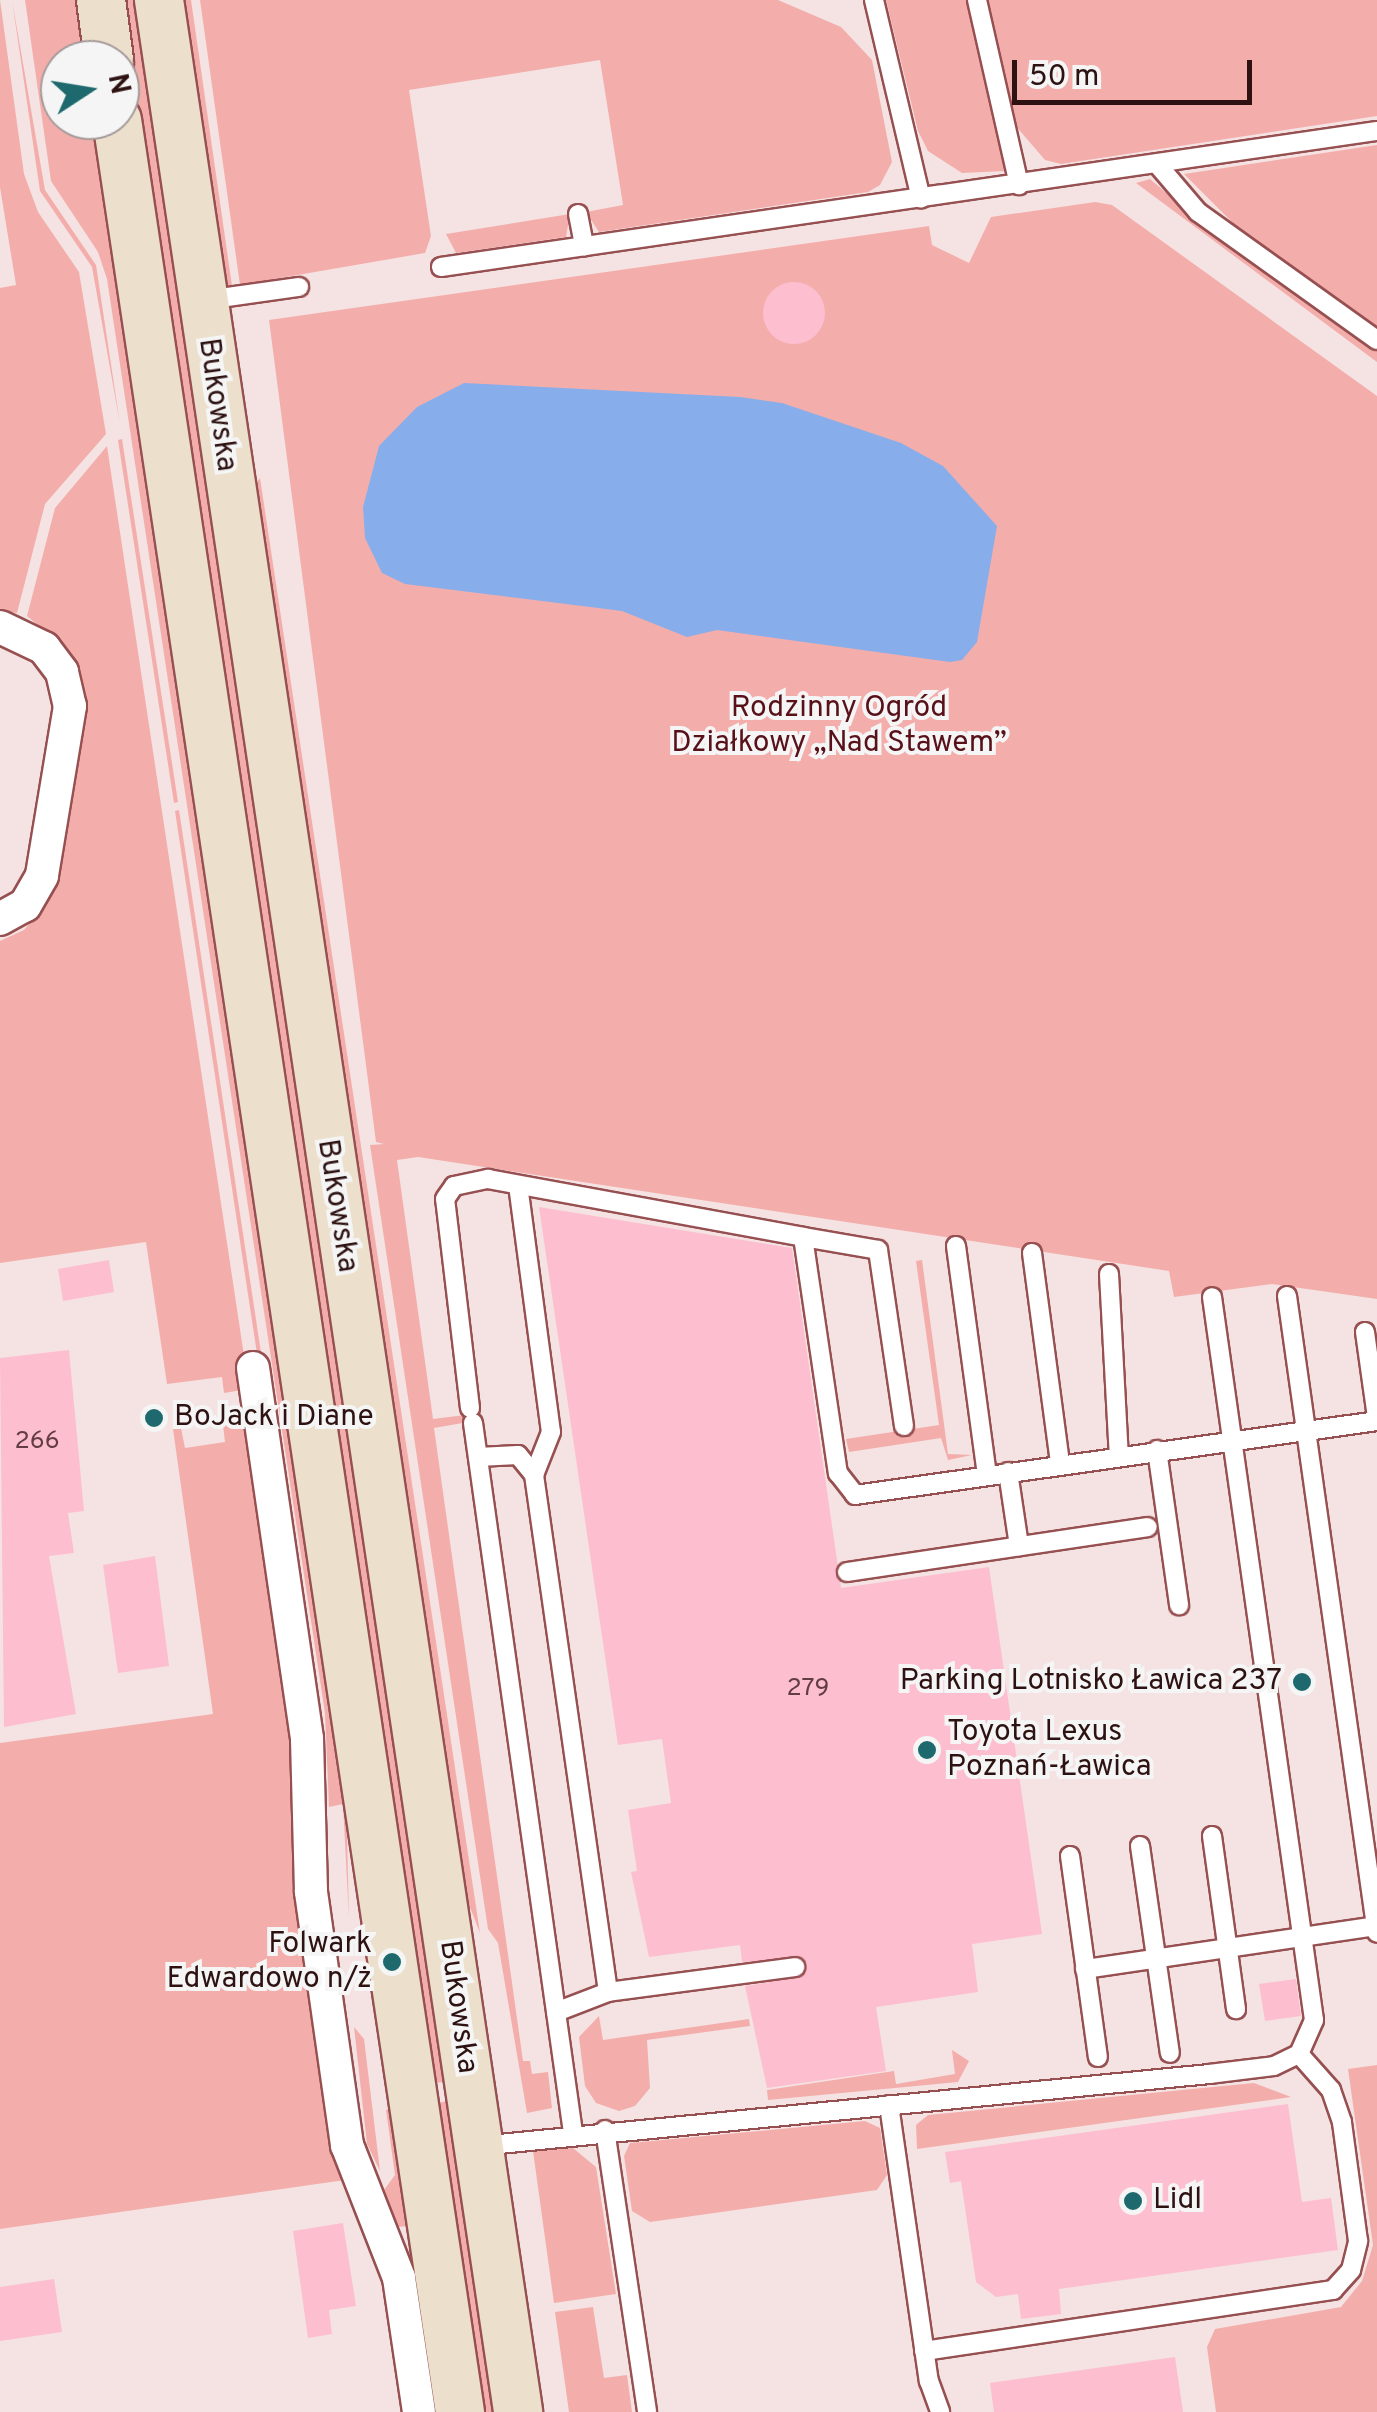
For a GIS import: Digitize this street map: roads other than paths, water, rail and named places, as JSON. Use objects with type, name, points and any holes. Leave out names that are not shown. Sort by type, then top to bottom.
[{"type":"main road","points":[[101,0],[106,40]]},
{"type":"main road","name":"Bukowska","points":[[159,0],[200,300],[518,2412]]},
{"type":"main road","name":"Bukowska","points":[[120,140],[460,2412]]},
{"type":"street","points":[[0,627],[44,648],[62,672],[70,706],[40,884],[24,906],[0,920]]},
{"type":"street","points":[[253,1368],[308,1739],[310,1892],[347,2145],[399,2278],[419,2412]]},
{"type":"lane","points":[[874,0],[921,200]]},
{"type":"lane","points":[[976,0],[1019,184]]},
{"type":"lane","points":[[441,266],[1377,132]]},
{"type":"lane","points":[[1156,164],[1198,212],[1377,340]]},
{"type":"lane","points":[[578,214],[584,246]]},
{"type":"lane","points":[[200,300],[299,287]]},
{"type":"lane","points":[[574,2133],[445,1199],[470,1180],[518,1185],[878,1250],[904,1426]]},
{"type":"lane","points":[[518,1185],[550,1432],[534,1476],[608,1992]]},
{"type":"lane","points":[[803,1237],[844,1488],[854,1495],[1377,1419],[1365,1332]]},
{"type":"lane","points":[[956,1246],[987,1475]]},
{"type":"lane","points":[[1032,1253],[1060,1464]]},
{"type":"lane","points":[[1109,1274],[1120,1456]]},
{"type":"lane","points":[[1086,1969],[1377,1928],[1287,1296]]},
{"type":"lane","points":[[1212,1297],[1314,2020],[1300,2054]]},
{"type":"lane","points":[[1158,1450],[1179,1604]]},
{"type":"lane","points":[[478,1457],[518,1455],[534,1476]]},
{"type":"lane","points":[[1008,1472],[1019,1546]]},
{"type":"lane","points":[[847,1572],[1148,1527]]},
{"type":"lane","points":[[1212,1836],[1236,2009]]},
{"type":"lane","points":[[1140,1846],[1170,2053]]},
{"type":"lane","points":[[1070,1856],[1098,2057]]},
{"type":"lane","points":[[556,2012],[608,1992],[795,1967]]},
{"type":"lane","points":[[478,2146],[574,2133],[1242,2070],[1300,2054]]},
{"type":"lane","points":[[924,2352],[1333,2290],[1351,2270],[1358,2241],[1342,2122],[1331,2090],[1300,2054]]},
{"type":"lane","points":[[889,2106],[924,2352],[940,2412]]},
{"type":"lane","points":[[605,2130],[647,2412]]},
{"type":"water","points":[[464,383],[740,397],[782,403],[901,443],[943,466],[997,526],[977,642],[962,660],[950,662],[717,630],[687,637],[622,611],[405,584],[382,573],[365,538],[363,507],[379,446],[417,407]]},
{"type":"place","name":"BoJack i Diane","points":[[154,1418]]},
{"type":"place","name":"Parking Lotnisko Ławica 237","points":[[1302,1682]]},
{"type":"place","name":"Toyota Lexus Poznań-Ławica","points":[[927,1750]]},
{"type":"place","name":"Folwark Edwardowo n/ż","points":[[392,1962]]},
{"type":"place","name":"Lidl","points":[[1133,2201]]},
{"type":"park label","name":"Rodzinny Ogród Działkowy „Nad Stawem”","points":[[839,726]]}]
